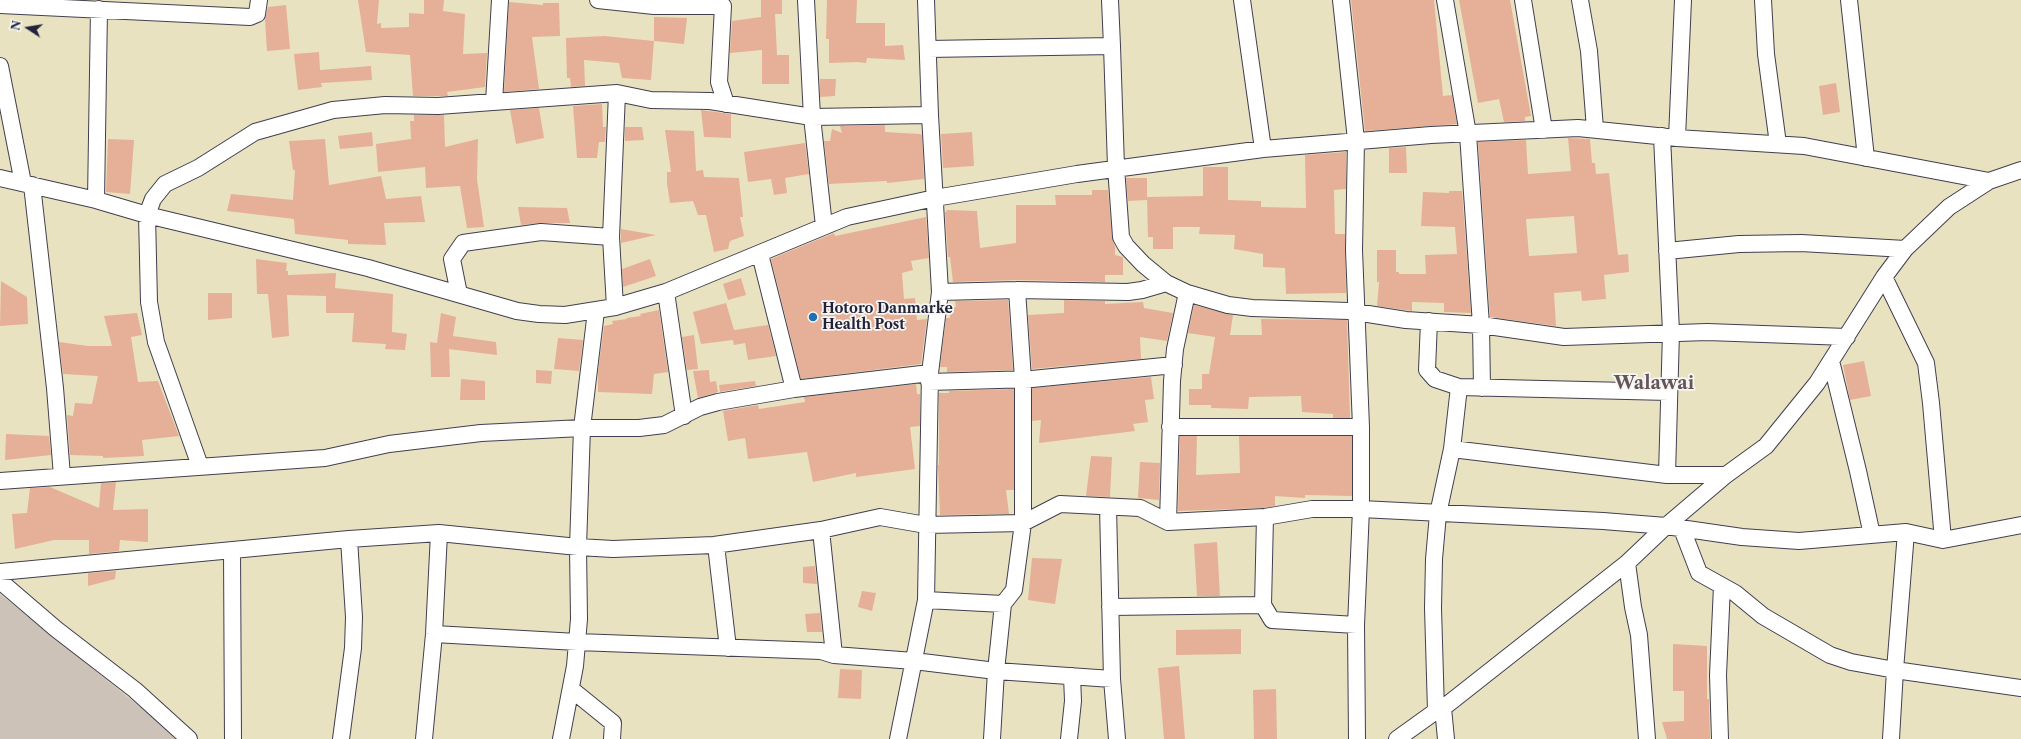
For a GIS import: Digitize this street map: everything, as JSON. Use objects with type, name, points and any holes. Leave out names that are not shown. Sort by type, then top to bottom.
[{"type":"street","points":[[0,5],[250,17],[257,14],[259,0]]},
{"type":"street","points":[[494,102],[500,0]]},
{"type":"street","points":[[598,0],[654,6],[682,3],[723,6],[719,82],[726,104]]},
{"type":"street","points":[[806,0],[812,117],[824,226]]},
{"type":"street","points":[[898,739],[926,600],[929,377],[940,292],[930,115],[926,0]]},
{"type":"street","points":[[1110,0],[1116,167],[1123,242],[1142,264],[1166,283],[1187,293],[1228,304],[1252,308],[1322,309],[1429,321],[1481,325],[1564,337],[1670,332],[1847,337]]},
{"type":"street","points":[[1242,0],[1263,149]]},
{"type":"street","points":[[1341,0],[1356,140],[1354,250],[1358,313],[1361,427],[1356,625],[1357,739]]},
{"type":"street","points":[[1445,0],[1468,134],[1481,325],[1482,388]]},
{"type":"street","points":[[1523,0],[1544,130]]},
{"type":"street","points":[[1580,0],[1589,51],[1596,129]]},
{"type":"street","points":[[1667,475],[1670,332],[1667,251],[1670,137],[1683,0]]},
{"type":"street","points":[[1763,0],[1766,54],[1778,144]]},
{"type":"street","points":[[1849,0],[1866,158]]},
{"type":"street","points":[[96,200],[98,9]]},
{"type":"street","points":[[928,49],[1112,46]]},
{"type":"street","points":[[0,66],[27,184],[55,388],[62,476]]},
{"type":"street","points":[[615,307],[611,237],[617,93]]},
{"type":"street","points":[[200,466],[156,342],[149,302],[147,215],[153,199],[165,184],[198,168],[255,132],[333,110],[385,106],[438,106],[617,93],[651,100],[710,101],[812,117],[930,115]]},
{"type":"street","points":[[0,178],[96,200],[147,215],[368,268],[517,311],[565,315],[615,307],[666,292],[847,217],[935,198],[1116,167],[1263,149],[1356,140],[1578,128],[1596,129],[1670,137],[1804,146],[1989,180]]},
{"type":"street","points":[[1398,739],[1440,709],[1627,563],[1666,526],[1726,475],[1766,446],[1817,383],[1884,277],[1905,249],[1949,208],[1989,180],[2021,170]]},
{"type":"street","points":[[459,294],[452,259],[463,244],[541,232],[611,237]]},
{"type":"street","points":[[1667,251],[1739,244],[1801,243],[1905,249]]},
{"type":"street","points":[[760,254],[794,389]]},
{"type":"street","points":[[1884,277],[1926,363],[1932,402],[1943,540]]},
{"type":"street","points":[[940,292],[1017,290],[1128,292],[1142,290],[1166,283]]},
{"type":"street","points":[[992,739],[996,671],[1003,604],[1014,590],[1023,523],[1023,379],[1017,290]]},
{"type":"street","points":[[666,292],[684,416]]},
{"type":"street","points":[[1168,522],[1170,427],[1174,365],[1187,293]]},
{"type":"street","points":[[561,739],[576,666],[579,619],[578,547],[582,428],[596,311]]},
{"type":"street","points":[[1429,321],[1427,370],[1435,379],[1459,387],[1669,392]]},
{"type":"street","points":[[1831,361],[1872,535]]},
{"type":"street","points":[[0,481],[325,458],[389,444],[481,434],[582,428],[639,428],[664,425],[700,407],[718,402],[794,389],[929,377],[1023,379],[1174,365]]},
{"type":"street","points":[[1446,739],[1440,709],[1433,608],[1434,559],[1438,514],[1452,449],[1459,387]]},
{"type":"street","points":[[1170,427],[1361,427]]},
{"type":"street","points":[[1452,449],[1667,475],[1726,475]]},
{"type":"street","points":[[0,572],[349,539],[439,533],[578,547],[613,548],[716,545],[822,530],[880,517],[926,525],[1023,523],[1060,504],[1140,508],[1168,522],[1264,517],[1312,509],[1360,510],[1550,517],[1666,526],[1799,541],[1906,532],[1943,540],[2021,526]]},
{"type":"street","points":[[1108,507],[1112,679],[1117,739]]},
{"type":"street","points":[[1264,517],[1263,605],[1272,620],[1356,625]]},
{"type":"street","points":[[1682,529],[1699,573],[1722,586],[1763,616],[1830,655],[1852,662],[1895,670],[2021,688]]},
{"type":"street","points":[[822,530],[834,655]]},
{"type":"street","points":[[1891,739],[1906,532]]},
{"type":"street","points":[[424,739],[434,634],[439,533]]},
{"type":"street","points":[[341,739],[353,648],[354,617],[349,539]]},
{"type":"street","points":[[716,545],[728,648]]},
{"type":"street","points":[[232,550],[233,739]]},
{"type":"street","points":[[1627,563],[1633,607],[1639,635],[1647,739]]},
{"type":"street","points":[[0,581],[56,629],[135,690],[189,739]]},
{"type":"street","points":[[1720,739],[1718,675],[1722,586]]},
{"type":"street","points":[[926,600],[1003,604]]},
{"type":"street","points":[[1110,607],[1263,605]]},
{"type":"street","points":[[434,634],[577,642],[822,651],[834,655],[914,661],[996,671],[1112,679]]},
{"type":"street","points":[[1069,739],[1073,701],[1072,676]]},
{"type":"street","points":[[571,689],[613,723],[612,739]]},
{"type":"shaded area","points":[[0,594],[180,739],[0,739]]},
{"type":"building","points":[[358,0],[379,0],[377,24],[381,23],[381,28],[409,27],[409,13],[424,14],[424,0],[444,0],[443,11],[465,14],[463,54],[487,53],[485,87],[447,92],[448,96],[413,96],[410,55],[366,52]]},
{"type":"building","points":[[761,0],[782,0],[782,14],[775,14],[777,55],[789,55],[789,84],[762,84],[762,50],[730,53],[732,21],[761,17]]},
{"type":"building","points":[[827,0],[857,0],[856,23],[885,23],[885,46],[903,45],[905,60],[867,58],[866,63],[829,63],[829,39],[826,39]]},
{"type":"building","points":[[1351,0],[1434,0],[1443,96],[1452,95],[1457,124],[1365,131]]},
{"type":"building","points":[[1459,0],[1510,0],[1531,116],[1525,117],[1525,121],[1504,122],[1499,99],[1478,103]]},
{"type":"building","points":[[509,2],[543,5],[543,3],[559,3],[560,36],[532,37],[539,89],[504,92]]},
{"type":"building","points":[[286,5],[290,49],[267,51],[265,19],[268,7]]},
{"type":"building","points":[[654,17],[687,18],[684,44],[654,41]]},
{"type":"building","points":[[604,36],[654,41],[651,80],[622,78],[619,63],[584,60],[585,86],[571,87],[570,78],[567,78],[566,38]]},
{"type":"building","points":[[319,52],[320,70],[371,66],[372,80],[321,83],[322,87],[298,90],[294,54]]},
{"type":"building","points":[[820,79],[836,79],[835,96],[820,97]]},
{"type":"building","points":[[1836,83],[1840,112],[1823,115],[1819,86]]},
{"type":"building","points":[[602,104],[603,127],[606,127],[605,142],[599,142],[597,158],[577,158],[573,106]]},
{"type":"building","points":[[539,108],[544,138],[516,144],[510,110]]},
{"type":"building","points":[[701,110],[731,114],[731,138],[704,137]]},
{"type":"building","points":[[414,115],[444,115],[445,147],[478,139],[477,179],[484,227],[467,228],[460,186],[426,188],[425,167],[378,172],[376,144],[411,139],[410,121],[414,121]]},
{"type":"building","points":[[885,125],[885,132],[922,135],[924,179],[887,183],[887,181],[829,184],[824,141],[830,141],[832,129],[842,133],[840,126]]},
{"type":"building","points":[[625,127],[642,127],[644,140],[625,141]]},
{"type":"building","points":[[665,130],[694,131],[696,171],[703,170],[704,177],[739,178],[743,217],[740,217],[744,236],[730,241],[728,249],[714,252],[706,215],[698,215],[693,201],[670,203],[667,172],[671,172]]},
{"type":"building","points":[[372,132],[373,146],[340,149],[338,136]]},
{"type":"building","points":[[972,132],[974,166],[943,168],[941,134]]},
{"type":"building","points":[[1568,138],[1590,139],[1592,163],[1595,163],[1596,174],[1609,173],[1618,255],[1628,254],[1629,272],[1604,275],[1606,299],[1582,301],[1581,291],[1554,293],[1556,326],[1490,317],[1478,142],[1526,140],[1528,174],[1571,171]],"holes":[[[1574,216],[1577,253],[1529,256],[1526,219]]]},
{"type":"building","points":[[108,139],[134,140],[130,194],[106,192]]},
{"type":"building","points":[[325,139],[329,185],[381,176],[386,199],[421,196],[425,222],[384,223],[386,245],[348,244],[348,240],[295,234],[294,219],[227,211],[231,194],[293,200],[295,170],[293,170],[289,141]]},
{"type":"building","points":[[805,143],[809,174],[785,178],[787,193],[774,195],[771,179],[748,182],[744,152]]},
{"type":"building","points":[[1406,147],[1407,173],[1389,173],[1389,148]]},
{"type":"building","points":[[1346,152],[1346,189],[1334,190],[1335,234],[1345,234],[1346,293],[1286,294],[1285,268],[1263,267],[1263,254],[1234,249],[1235,235],[1199,234],[1200,227],[1173,227],[1173,249],[1153,249],[1153,237],[1148,237],[1147,197],[1203,196],[1203,167],[1228,167],[1228,200],[1261,201],[1261,207],[1306,208],[1305,155]]},
{"type":"building","points":[[1126,178],[1147,178],[1147,200],[1128,201]]},
{"type":"building","points":[[1092,190],[1108,190],[1115,255],[1123,257],[1123,275],[1105,275],[1105,282],[1017,280],[953,282],[950,257],[948,257],[945,213],[947,210],[977,211],[980,248],[1016,243],[1016,205],[1056,205],[1055,195],[1092,195]]},
{"type":"building","points":[[1449,191],[1462,191],[1471,313],[1444,312],[1444,303],[1412,302],[1412,311],[1377,306],[1379,282],[1377,282],[1377,250],[1396,250],[1396,272],[1399,272],[1399,274],[1426,274],[1425,255],[1457,254],[1455,227],[1421,226],[1423,192],[1449,193]]},
{"type":"building","points":[[518,207],[567,208],[570,223],[540,223],[521,225]]},
{"type":"building","points":[[926,217],[929,258],[911,261],[913,270],[902,273],[904,299],[915,298],[917,320],[927,319],[921,364],[801,379],[771,259],[834,233],[835,236]]},
{"type":"building","points":[[621,229],[656,235],[621,243]]},
{"type":"building","points":[[256,259],[287,263],[286,271],[288,271],[288,275],[336,273],[335,288],[393,294],[392,332],[407,334],[405,350],[385,349],[386,344],[352,342],[354,313],[326,313],[326,296],[287,295],[289,336],[272,338],[268,294],[257,294]]},
{"type":"building","points":[[650,259],[656,276],[623,287],[622,269]]},
{"type":"building","points":[[741,278],[746,295],[728,300],[723,284]]},
{"type":"building","points":[[1,281],[27,297],[28,324],[0,326]]},
{"type":"building","points":[[208,293],[232,293],[232,318],[208,320]]},
{"type":"building","points":[[1008,300],[1013,370],[947,372],[947,367],[940,367],[946,318],[950,318],[949,307],[956,307],[955,301]]},
{"type":"building","points":[[1064,300],[1105,301],[1105,304],[1143,302],[1144,308],[1173,313],[1167,341],[1140,337],[1141,359],[1032,369],[1028,315],[1064,313]]},
{"type":"building","points":[[726,303],[734,330],[768,325],[776,356],[748,360],[745,343],[734,345],[733,340],[701,344],[693,312]]},
{"type":"building","points":[[1194,305],[1233,315],[1230,335],[1262,335],[1261,319],[1347,320],[1350,418],[1333,418],[1333,414],[1302,412],[1301,396],[1249,397],[1248,409],[1211,408],[1211,405],[1189,405],[1189,389],[1202,389],[1202,374],[1209,374],[1215,337],[1188,333]]},
{"type":"building","points":[[659,310],[668,372],[654,374],[652,394],[598,392],[598,372],[604,326],[613,324],[612,321],[641,316],[640,314]]},
{"type":"building","points":[[137,313],[142,335],[131,337],[138,382],[158,381],[179,436],[142,440],[144,456],[103,458],[103,456],[70,455],[67,415],[73,416],[75,403],[92,404],[98,376],[63,374],[59,342],[88,346],[112,346],[104,316]]},
{"type":"building","points":[[441,313],[456,317],[453,336],[496,342],[497,355],[449,349],[450,377],[431,377],[430,342],[437,343]]},
{"type":"building","points":[[694,335],[698,369],[687,370],[682,337]]},
{"type":"building","points":[[558,338],[583,340],[579,371],[554,369]]},
{"type":"building","points":[[1864,361],[1871,396],[1850,400],[1843,365]]},
{"type":"building","points":[[536,370],[552,371],[551,384],[536,383]]},
{"type":"building","points":[[709,370],[710,382],[716,381],[718,392],[698,398],[693,371]]},
{"type":"building","points":[[1151,377],[1154,399],[1145,400],[1148,422],[1133,424],[1135,431],[1039,443],[1041,420],[1032,421],[1032,388]]},
{"type":"building","points":[[461,379],[485,381],[485,400],[460,400]]},
{"type":"building","points":[[755,381],[756,386],[720,392],[719,385]]},
{"type":"building","points":[[916,384],[917,394],[920,394],[920,426],[910,427],[915,469],[856,477],[856,473],[813,482],[807,452],[748,459],[745,438],[728,441],[723,411],[758,405],[759,409],[805,402],[804,397]]},
{"type":"building","points":[[1014,389],[1014,490],[1006,490],[1009,514],[940,515],[938,465],[939,393],[949,393],[949,391]]},
{"type":"building","points":[[6,434],[49,436],[51,455],[5,460]]},
{"type":"building","points":[[1180,436],[1197,436],[1196,475],[1240,473],[1239,436],[1352,436],[1352,496],[1305,495],[1305,498],[1275,496],[1275,506],[1264,508],[1178,511]]},
{"type":"building","points":[[1091,456],[1112,457],[1110,497],[1086,496]]},
{"type":"building","points":[[1140,462],[1160,463],[1159,500],[1138,498]]},
{"type":"building","points":[[116,482],[113,510],[148,509],[148,542],[120,540],[119,551],[89,554],[89,540],[54,540],[15,549],[12,514],[27,513],[30,488],[50,487],[99,508],[101,483]]},
{"type":"building","points":[[1217,542],[1220,596],[1197,596],[1194,544]]},
{"type":"building","points":[[1032,558],[1062,559],[1055,604],[1028,600]]},
{"type":"building","points":[[815,566],[817,584],[803,583],[803,567]]},
{"type":"building","points":[[116,571],[115,579],[88,586],[88,573]]},
{"type":"building","points":[[862,591],[876,593],[872,611],[858,607]]},
{"type":"building","points":[[820,613],[822,632],[807,632],[805,614]]},
{"type":"building","points":[[1241,629],[1241,654],[1176,655],[1176,630]]},
{"type":"building","points":[[1673,644],[1707,646],[1707,699],[1709,699],[1710,739],[1667,739],[1662,722],[1684,721],[1684,691],[1673,691]]},
{"type":"building","points":[[1179,666],[1185,739],[1164,739],[1158,668]]},
{"type":"building","points":[[840,669],[862,670],[861,699],[838,698]]},
{"type":"building","points":[[1276,689],[1277,739],[1254,739],[1253,690]]},
{"type":"place","name":"Hotoro Danmarke Health Post","points":[[813,317]]},
{"type":"district","name":"Walawai","points":[[1654,384]]}]
